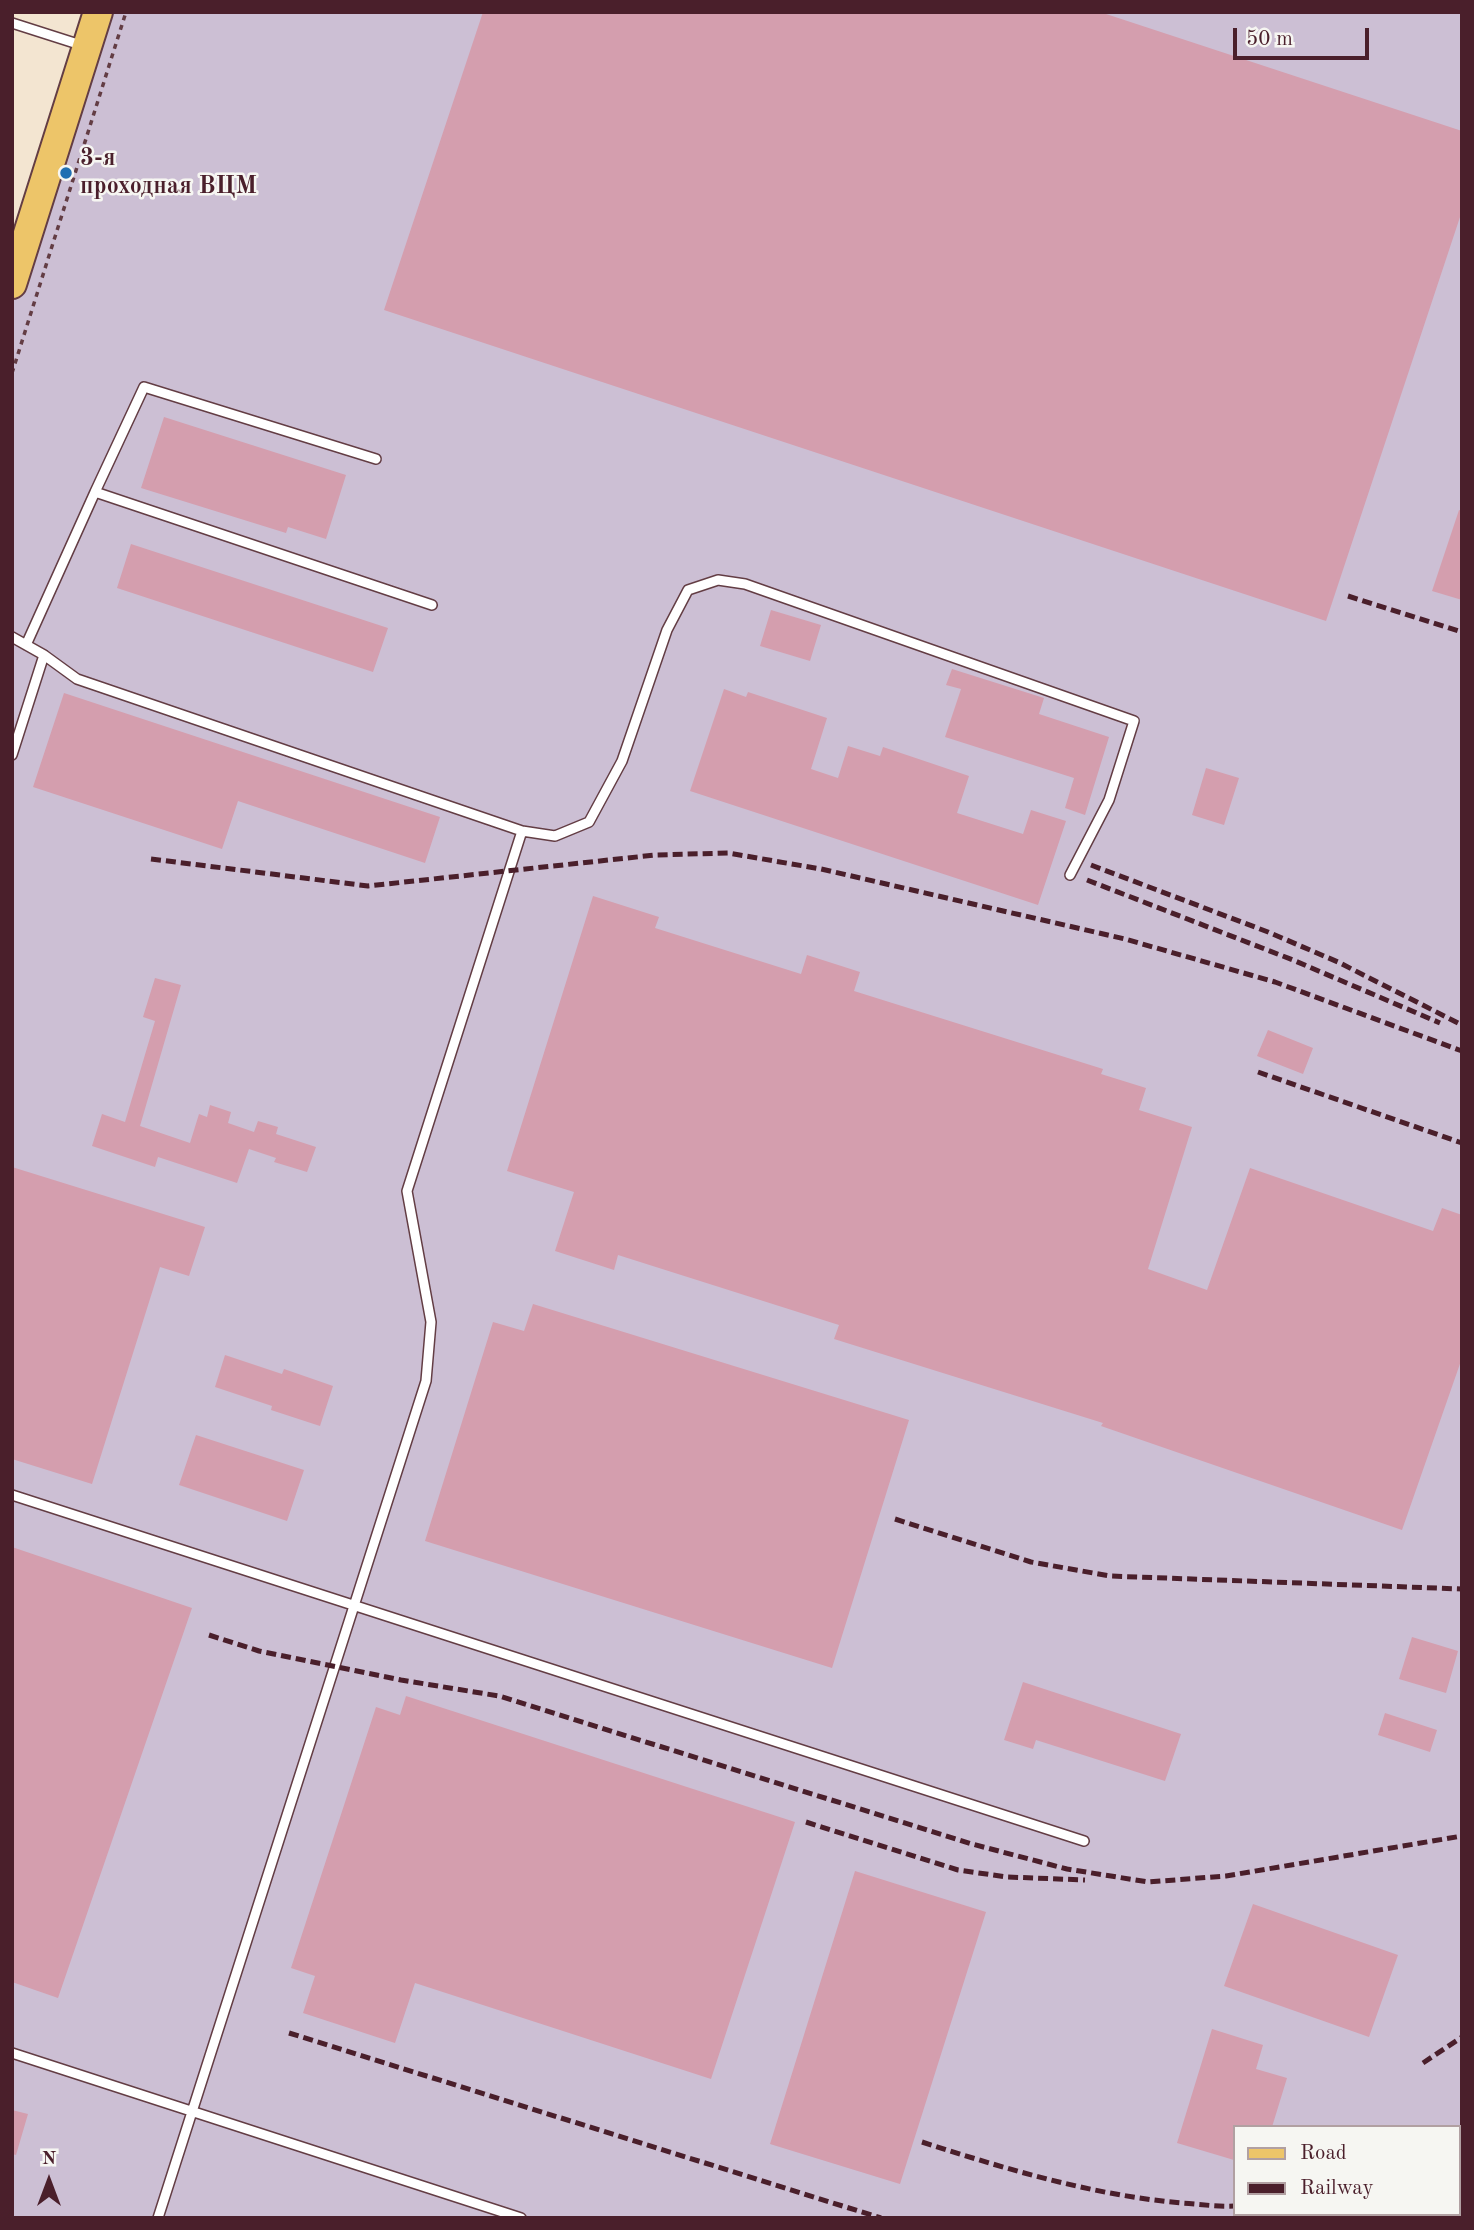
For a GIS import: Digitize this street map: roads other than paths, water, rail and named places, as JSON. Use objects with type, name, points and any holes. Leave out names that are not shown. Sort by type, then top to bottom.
[{"type":"main road","points":[[12,284],[98,12]]},
{"type":"lane","points":[[12,23],[87,47]]},
{"type":"lane","points":[[26,645],[144,387],[376,459]]},
{"type":"lane","points":[[96,492],[432,605]]},
{"type":"lane","points":[[12,636],[77,680],[522,831],[555,836],[589,822],[622,761],[667,630],[688,590],[718,580],[745,584],[1134,721],[1109,800],[1070,875]]},
{"type":"lane","points":[[12,755],[44,656]]},
{"type":"lane","points":[[158,2218],[426,1381],[431,1322],[407,1191],[522,831]]},
{"type":"lane","points":[[12,1494],[1084,1841]]},
{"type":"lane","points":[[12,2053],[521,2218]]},
{"type":"railway","points":[[1348,596],[1462,632]]},
{"type":"railway","points":[[151,859],[368,886],[655,855],[728,853],[821,869],[1125,939],[1275,982],[1462,1051]]},
{"type":"railway","points":[[1091,865],[1268,932],[1338,962],[1462,1025]]},
{"type":"railway","points":[[1087,880],[1293,960],[1440,1023]]},
{"type":"railway","points":[[1258,1072],[1462,1143]]},
{"type":"railway","points":[[895,1519],[1031,1562],[1110,1576],[1462,1589]]},
{"type":"railway","points":[[209,1635],[259,1651],[401,1680],[499,1696],[972,1844],[1067,1869],[1148,1882],[1226,1876],[1462,1836]]},
{"type":"railway","points":[[806,1822],[958,1870],[1007,1877],[1085,1880]]},
{"type":"railway","points":[[289,2033],[881,2218]]},
{"type":"railway","points":[[1423,2063],[1462,2037]]},
{"type":"railway","points":[[922,2142],[1017,2171],[1115,2194],[1232,2206]]},
{"type":"place","name":"3-я проходная ВЦМ","points":[[66,173]]}]
